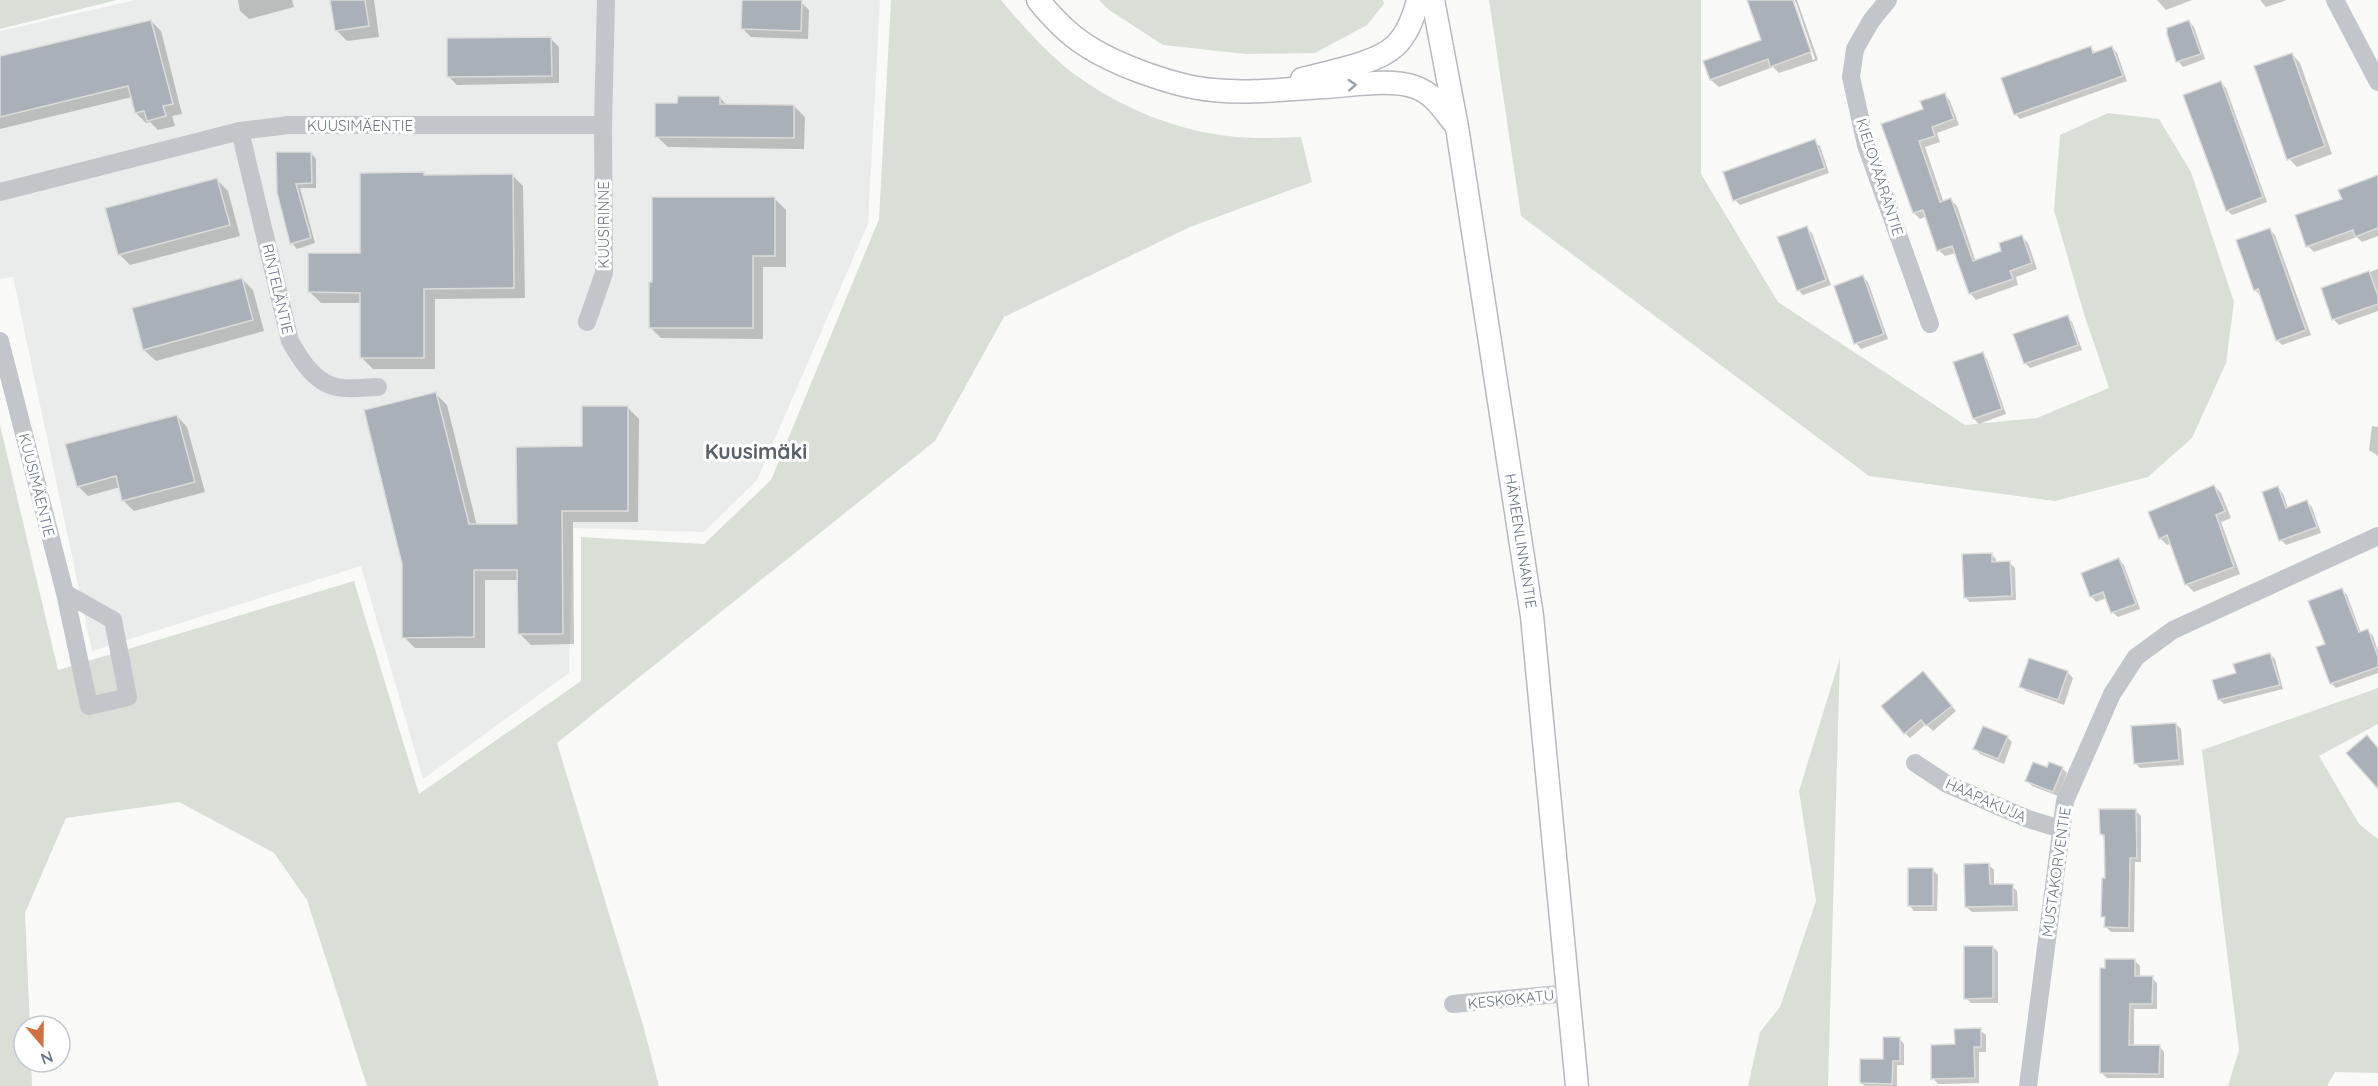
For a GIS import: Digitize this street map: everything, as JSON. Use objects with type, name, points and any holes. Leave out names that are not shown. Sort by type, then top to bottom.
[{"type":"main road","points":[[1038,0],[1050,15],[1084,44],[1127,66],[1168,80],[1212,90],[1252,91],[1384,84],[1413,87],[1434,97],[1457,127]]},
{"type":"main road","points":[[1252,91],[1366,62],[1395,46],[1412,21],[1418,0]]},
{"type":"main road","name":"HÄMEENLINNANTIE","points":[[1433,0],[1457,127],[1532,615],[1576,1086]]},
{"type":"street","points":[[603,125],[606,0]]},
{"type":"street","name":"KIELOVAARANTIE","points":[[1888,0],[1871,21],[1855,49],[1851,77],[1866,145],[1930,324]]},
{"type":"street","points":[[2335,0],[2360,52],[2378,82]]},
{"type":"street","name":"KUUSIMÄENTIE","points":[[0,192],[240,131],[289,124],[603,125]]},
{"type":"street","name":"KUUSIRINNE","points":[[587,322],[604,273],[603,125]]},
{"type":"street","name":"RINTELÄNTIE","points":[[240,131],[290,341],[302,363],[319,378],[335,387],[378,387]]},
{"type":"street","name":"KUUSIMÄENTIE","points":[[0,341],[65,594],[89,706],[128,697],[113,620],[65,594]]},
{"type":"street","name":"MUSTAKORVENTIE","points":[[2028,1086],[2065,801],[2112,694],[2136,657],[2173,630],[2378,536]]},
{"type":"street","name":"HAAPAKUJA","points":[[1915,763],[1947,784],[2028,819],[2061,829]]},
{"type":"street","name":"KESKOKATU","points":[[1453,1004],[1568,993]]},
{"type":"shaded area","points":[[0,0],[117,0],[0,29]]},
{"type":"shaded area","points":[[135,0],[880,0],[868,224],[757,480],[704,532],[573,528],[569,673],[423,779],[361,566],[92,651],[13,277],[0,279],[0,31]]},
{"type":"shaded area","points":[[891,0],[1001,0],[1064,66],[1100,91],[1141,112],[1163,121],[1206,133],[1246,138],[1301,137],[1312,182],[1190,227],[1004,317],[935,441],[557,743],[643,1025],[659,1086],[367,1086],[307,900],[274,853],[179,802],[66,818],[25,913],[29,1014],[12,1014],[12,1074],[32,1074],[32,1086],[0,1086],[0,425],[58,670],[354,581],[419,794],[581,681],[581,537],[704,544],[771,480],[879,219]]},
{"type":"shaded area","points":[[1099,0],[1383,0],[1384,4],[1367,25],[1315,53],[1246,54],[1163,45],[1109,10]]},
{"type":"shaded area","points":[[1489,0],[1701,0],[1701,174],[1778,302],[1965,425],[2037,418],[2109,388],[2084,314],[2054,210],[2060,135],[2108,113],[2159,119],[2191,172],[2234,302],[2226,363],[2192,438],[2148,477],[2055,501],[1869,476],[1521,216]]},
{"type":"shaded area","points":[[1840,658],[1828,1086],[1748,1086],[1760,1032],[1780,1007],[1816,901],[1799,791]]},
{"type":"shaded area","points":[[2378,688],[2378,724],[2319,756],[2359,824],[2378,839],[2378,1073],[2335,1072],[2327,1086],[2228,1086],[2239,1050],[2202,750]]},
{"type":"building","points":[[330,0],[365,0],[369,26],[335,31]]},
{"type":"building","points":[[742,0],[802,0],[801,31],[741,29]]},
{"type":"building","points":[[1747,0],[1793,0],[1811,52],[1770,67],[1768,59],[1710,80],[1703,61],[1761,40]]},
{"type":"building","points":[[151,20],[173,104],[163,106],[166,116],[147,121],[144,111],[135,113],[128,86],[0,117],[0,56]]},
{"type":"building","points":[[2189,20],[2201,54],[2176,62],[2167,28]]},
{"type":"building","points":[[551,37],[552,76],[447,77],[447,38]]},
{"type":"building","points":[[2091,46],[2093,53],[2112,46],[2123,76],[2014,115],[2001,78]]},
{"type":"building","points":[[2292,53],[2325,146],[2287,160],[2254,66]]},
{"type":"building","points":[[2221,81],[2263,197],[2226,211],[2183,95]]},
{"type":"building","points":[[1945,93],[1954,119],[1932,127],[1935,136],[1919,141],[1940,202],[1951,198],[1973,261],[2001,251],[1999,243],[2022,235],[2032,263],[2010,271],[2013,279],[1969,294],[1952,246],[1937,251],[1923,210],[1913,213],[1881,124],[1923,109],[1920,101]]},
{"type":"building","points":[[678,96],[720,96],[720,104],[794,105],[794,138],[655,137],[655,103],[677,103]]},
{"type":"building","points":[[1815,139],[1825,168],[1733,201],[1723,172]]},
{"type":"building","points":[[276,152],[311,152],[312,183],[296,184],[311,238],[290,244],[277,193]]},
{"type":"building","points":[[424,172],[424,175],[513,174],[514,288],[424,289],[424,358],[360,358],[360,293],[308,292],[308,253],[360,253],[360,173]]},
{"type":"building","points":[[2378,175],[2378,228],[2355,237],[2353,230],[2306,247],[2295,215],[2342,199],[2338,190]]},
{"type":"building","points":[[217,178],[230,225],[118,255],[105,208]]},
{"type":"building","points":[[652,197],[775,197],[775,256],[753,256],[753,328],[649,328],[649,282],[652,282]]},
{"type":"building","points":[[1807,226],[1826,280],[1797,291],[1777,237]]},
{"type":"building","points":[[2270,228],[2306,330],[2276,341],[2258,289],[2254,291],[2236,240]]},
{"type":"building","points":[[2369,271],[2378,296],[2378,304],[2332,320],[2321,288]]},
{"type":"building","points":[[1863,275],[1884,334],[1854,344],[1834,286]]},
{"type":"building","points":[[242,278],[253,320],[143,350],[132,308]]},
{"type":"building","points":[[2068,315],[2078,345],[2024,364],[2013,334]]},
{"type":"building","points":[[1983,352],[2002,409],[1973,419],[1953,362]]},
{"type":"building","points":[[436,392],[469,524],[517,524],[516,447],[582,446],[582,406],[628,406],[628,511],[562,511],[563,634],[518,634],[517,570],[474,570],[474,637],[402,638],[402,564],[364,410]]},
{"type":"building","points":[[177,415],[195,482],[122,501],[116,476],[77,487],[65,444]]},
{"type":"building","points":[[2214,485],[2225,511],[2216,515],[2234,567],[2185,585],[2167,535],[2159,539],[2148,512]]},
{"type":"building","points":[[2278,486],[2286,508],[2307,500],[2317,527],[2279,541],[2262,492]]},
{"type":"building","points":[[1992,553],[1992,562],[2010,561],[2012,596],[1964,598],[1962,554]]},
{"type":"building","points":[[2119,558],[2136,604],[2111,613],[2103,592],[2090,597],[2081,573]]},
{"type":"building","points":[[2342,588],[2359,632],[2368,629],[2378,657],[2378,667],[2330,684],[2316,647],[2325,644],[2308,601]]},
{"type":"building","points":[[2270,653],[2280,685],[2218,700],[2212,680],[2236,673],[2233,664]]},
{"type":"building","points":[[2029,658],[2068,671],[2058,700],[2019,687]]},
{"type":"building","points":[[1923,671],[1952,706],[1926,726],[1921,720],[1904,734],[1881,706]]},
{"type":"building","points":[[2176,723],[2179,760],[2134,764],[2131,726]]},
{"type":"building","points":[[1983,726],[2008,736],[1998,759],[1973,749]]},
{"type":"building","points":[[2367,735],[2378,748],[2378,789],[2346,753]]},
{"type":"building","points":[[2033,762],[2047,767],[2049,762],[2063,767],[2053,792],[2025,781]]},
{"type":"building","points":[[2099,809],[2136,809],[2137,858],[2130,858],[2129,928],[2104,927],[2105,917],[2101,917],[2102,878],[2105,878],[2104,835],[2100,834]]},
{"type":"building","points":[[1989,863],[1990,884],[2013,884],[2013,906],[1965,907],[1964,864]]},
{"type":"building","points":[[1908,868],[1933,868],[1933,906],[1908,906]]},
{"type":"building","points":[[1964,946],[1993,946],[1993,998],[1964,999]]},
{"type":"building","points":[[2105,959],[2135,959],[2135,976],[2153,976],[2152,1004],[2130,1004],[2129,1045],[2160,1045],[2159,1074],[2100,1073],[2100,968],[2105,968]]},
{"type":"building","points":[[1981,1028],[1981,1047],[1974,1047],[1975,1078],[1931,1079],[1931,1045],[1955,1044],[1954,1029]]},
{"type":"building","points":[[1883,1037],[1900,1037],[1900,1061],[1893,1061],[1892,1084],[1860,1083],[1860,1059],[1883,1059]]},
{"type":"district","name":"Kuusimäki","points":[[756,451]]}]
